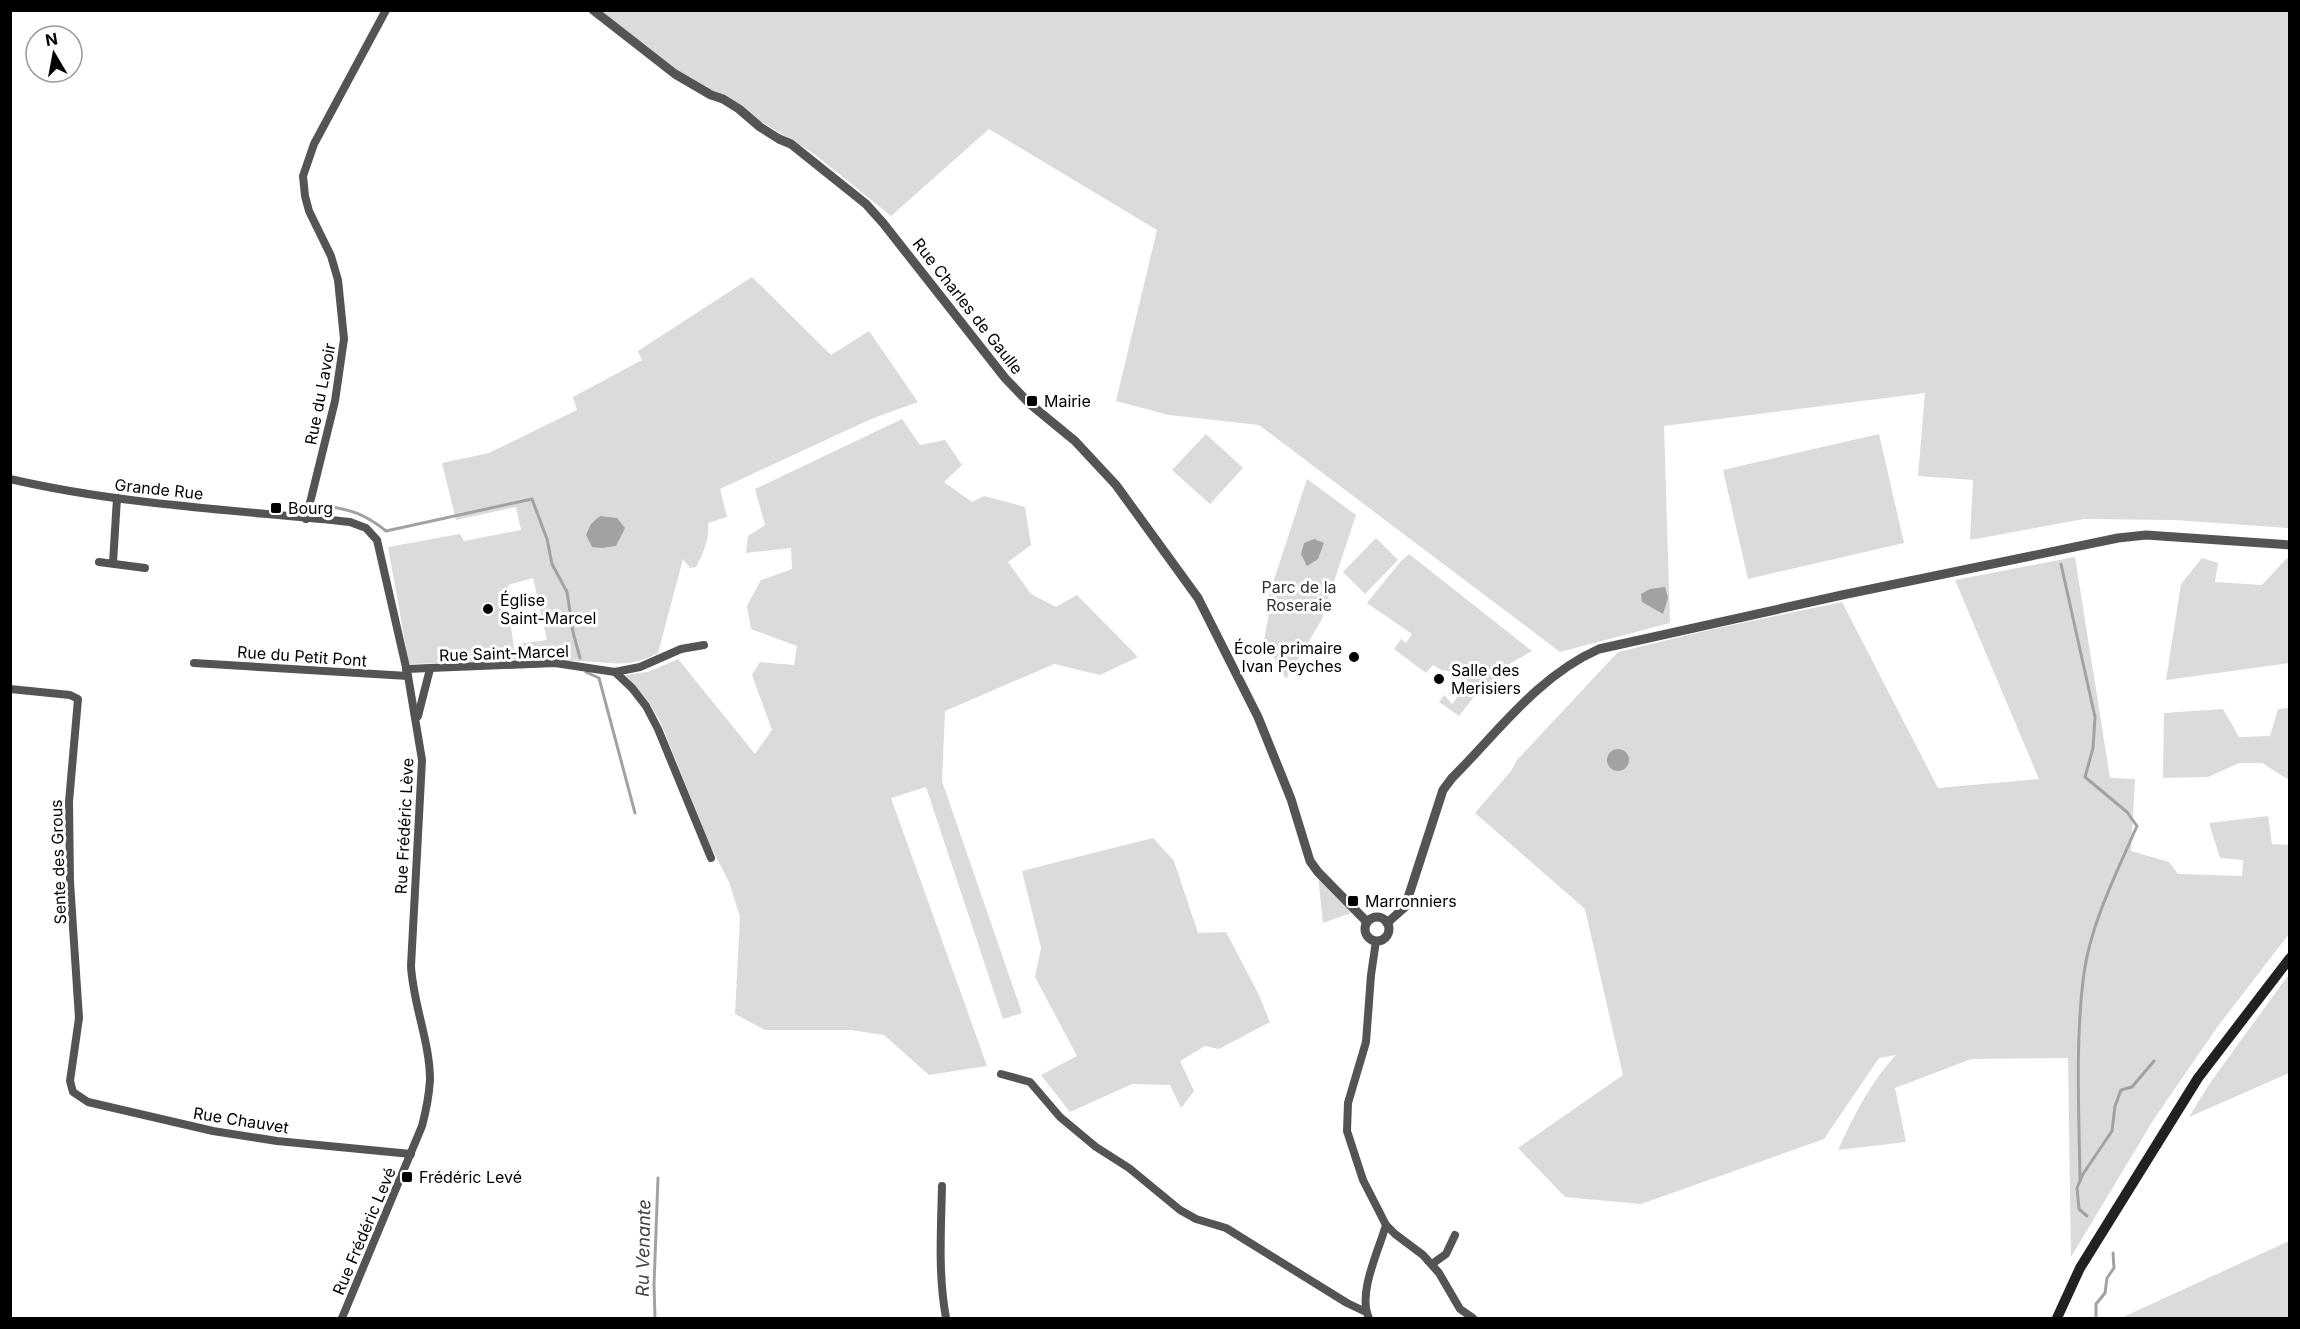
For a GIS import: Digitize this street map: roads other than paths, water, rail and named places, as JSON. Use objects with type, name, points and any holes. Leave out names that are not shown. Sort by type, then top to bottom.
[{"type":"main road","points":[[2057,1318],[2080,1268],[2198,1078],[2289,958]]},
{"type":"street","name":"Rue du Lavoir","points":[[306,519],[335,401],[344,339],[338,280],[331,256],[309,211],[304,196],[303,176],[314,144],[386,10]]},
{"type":"street","name":"Rue Charles de Gaulle","points":[[593,10],[675,74],[711,96],[723,99],[760,127],[791,144],[866,204],[883,222],[1005,378],[1030,404],[1075,441],[1116,485],[1198,598],[1221,642],[1278,763],[1310,861],[1367,922]]},
{"type":"street","name":"Grande Rue","points":[[10,479],[117,498],[306,519]]},
{"type":"street","points":[[113,563],[117,498]]},
{"type":"street","name":"Rue Frédéric Lève","points":[[306,519],[350,522],[366,528],[377,540],[417,720],[423,782],[411,966],[412,985],[430,1079],[428,1103],[411,1154]]},
{"type":"street","points":[[1387,923],[1376,917],[1367,922],[1366,934],[1376,940],[1383,939],[1387,933],[1387,923],[1405,907],[1443,790],[1452,778],[1550,677],[1572,662],[1599,649],[2118,538],[2146,535],[2289,545]]},
{"type":"street","points":[[99,562],[145,568]]},
{"type":"street","name":"Rue Saint-Marcel","points":[[407,672],[555,663],[615,672],[640,667],[681,649],[704,645]]},
{"type":"street","name":"Rue du Petit Pont","points":[[194,663],[407,672]]},
{"type":"street","points":[[417,720],[430,669]]},
{"type":"street","points":[[615,672],[646,706],[711,858]]},
{"type":"street","name":"Sente des Grous","points":[[10,689],[70,695],[78,699],[69,802],[70,882],[79,1018],[70,1081],[73,1092]]},
{"type":"street","points":[[1376,940],[1366,1042],[1348,1103],[1346,1119],[1353,1152],[1363,1180],[1386,1225],[1432,1264],[1460,1309],[1473,1318]]},
{"type":"street","points":[[1001,1074],[1030,1082],[1060,1117],[1096,1147],[1129,1168],[1180,1210],[1196,1219],[1226,1228],[1367,1315]]},
{"type":"street","name":"Rue Chauvet","points":[[73,1092],[88,1102],[213,1131],[277,1141],[411,1154]]},
{"type":"street","name":"Rue Frédéric Levé","points":[[342,1318],[411,1154]]},
{"type":"street","points":[[942,1186],[940,1256],[941,1288],[946,1318]]},
{"type":"street","points":[[1367,1315],[1364,1297],[1386,1225]]},
{"type":"street","points":[[1432,1264],[1446,1254],[1455,1235]]},
{"type":"waterway","points":[[326,506],[358,514],[386,531],[532,499],[547,539],[552,564],[567,592],[573,632],[580,658]]},
{"type":"waterway","points":[[2061,564],[2095,717],[2093,748],[2085,777],[2127,812],[2137,826],[2113,880],[2087,954],[2081,999],[2079,1050],[2080,1180]]},
{"type":"waterway","points":[[586,672],[599,678],[635,813]]},
{"type":"waterway","points":[[2087,1216],[2079,1209],[2077,1188],[2083,1174],[2112,1131],[2115,1106],[2121,1090],[2132,1087],[2154,1061]]},
{"type":"waterway","name":"Ru Venante","points":[[655,1318],[658,1178]]},
{"type":"waterway","points":[[2096,1318],[2096,1304],[2105,1293],[2107,1278],[2114,1268],[2113,1253]]},
{"type":"place","name":"Mairie","points":[[1032,401]]},
{"type":"place","name":"Bourg","points":[[276,508]]},
{"type":"place","name":"Église Saint-Marcel","points":[[488,609]]},
{"type":"place","name":"École primaire Ivan Peyches","points":[[1354,657]]},
{"type":"place","name":"Salle des Merisiers","points":[[1439,679]]},
{"type":"place","name":"Marronniers","points":[[1353,901]]},
{"type":"place","name":"Frédéric Levé","points":[[407,1177]]},
{"type":"park label","name":"Parc de la Roseraie","points":[[1299,596]]}]
